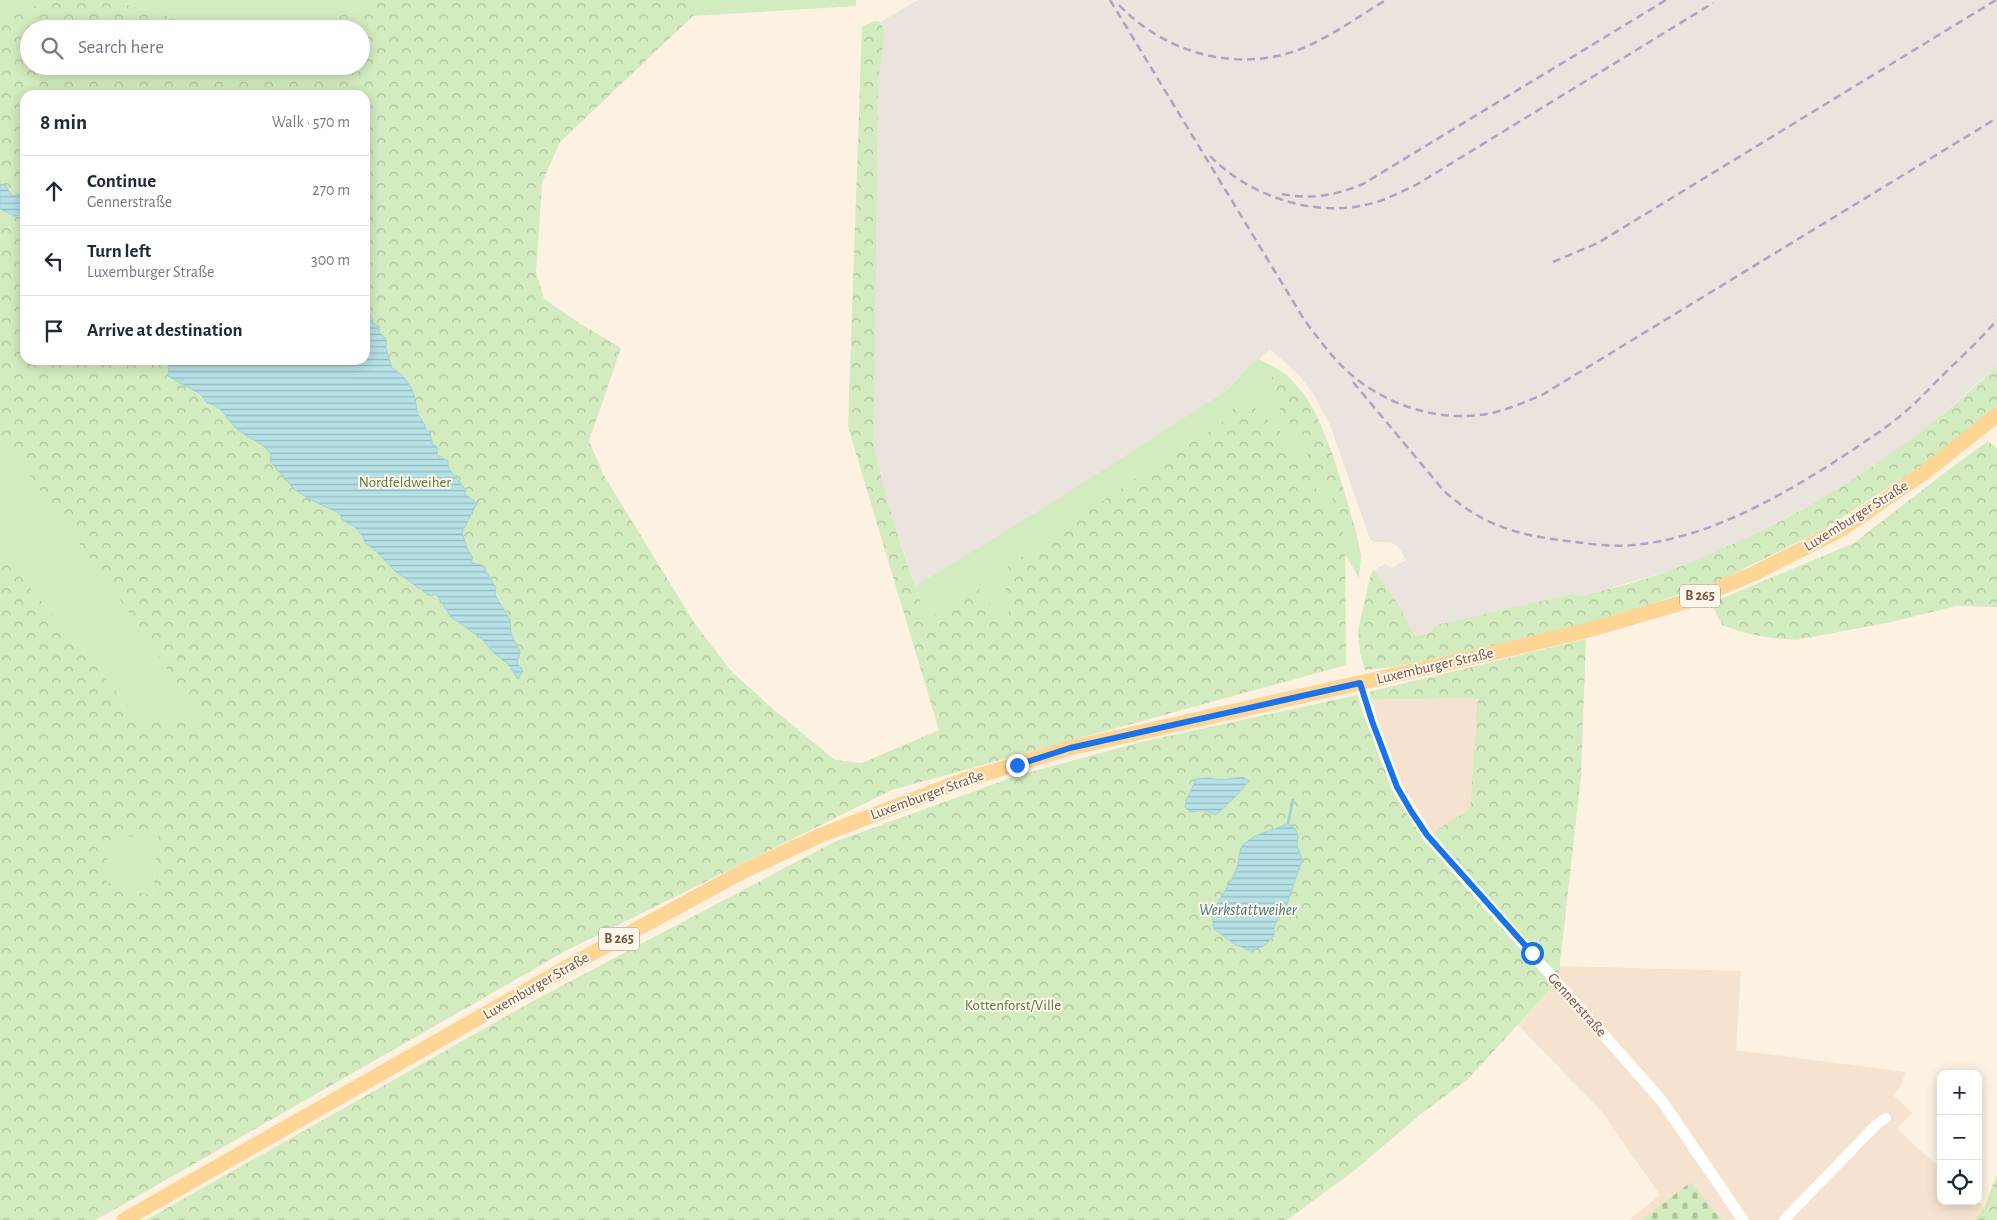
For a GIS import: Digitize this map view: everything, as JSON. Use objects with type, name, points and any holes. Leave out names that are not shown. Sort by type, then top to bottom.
[{"type":"main road","name":"Luxemburger Straße","points":[[124,1220],[578,962],[742,872],[820,836],[961,781],[1070,748],[1497,652],[1640,616],[1688,601],[1753,574],[1842,528],[1925,472],[1997,415]]},
{"type":"street","name":"Gennerstraße","points":[[1360,683],[1397,787],[1427,835],[1662,1101],[1744,1220]]},
{"type":"street","points":[[1786,1219],[1876,1125],[1886,1118]]},
{"type":"shaded area","points":[[918,0],[1997,0],[1997,366],[1930,425],[1891,455],[1834,492],[1734,545],[1669,571],[1583,596],[1574,594],[1415,636],[1396,601],[1374,570],[1385,564],[1392,568],[1406,560],[1398,546],[1390,542],[1374,542],[1370,539],[1330,425],[1314,395],[1299,375],[1270,349],[1259,359],[1252,362],[1229,389],[1051,503],[915,586],[883,488],[874,447],[878,81],[885,32],[880,22]]},
{"type":"shaded area","points":[[1479,698],[1470,809],[1424,839],[1400,801],[1357,700]]},
{"type":"shaded area","points":[[1559,966],[1741,971],[1736,1050],[1906,1072],[1900,1087],[1893,1095],[1912,1113],[1897,1129],[1937,1165],[1937,1205],[1981,1205],[1984,1208],[1975,1220],[1629,1220],[1660,1195],[1602,1112],[1518,1025],[1558,981]]},
{"type":"green space","points":[[0,0],[57,0],[0,15]]},
{"type":"green space","points":[[57,0],[110,0],[180,20],[20,20],[20,75],[370,75],[370,20],[329,20],[380,0],[700,0],[693,16],[560,142],[542,183],[536,272],[544,299],[621,348],[589,441],[603,474],[695,624],[732,672],[774,710],[835,760],[862,763],[939,730],[848,427],[862,27],[874,21],[880,22],[885,32],[878,81],[874,447],[898,534],[927,619],[980,589],[1012,637],[1004,575],[1008,566],[1173,453],[1220,425],[1234,407],[1245,399],[1281,432],[1345,535],[1346,665],[892,790],[569,949],[96,1220],[0,1220],[0,551],[137,716],[199,716],[114,591],[0,436],[0,209],[15,216],[20,214],[20,365],[169,365],[179,379],[207,403],[214,404],[236,428],[268,449],[294,489],[309,499],[339,513],[344,520],[356,528],[365,543],[374,549],[395,571],[430,595],[436,594],[451,617],[481,638],[508,664],[518,679],[523,671],[517,663],[520,652],[511,634],[510,620],[482,565],[472,563],[471,554],[468,551],[462,532],[477,503],[463,494],[465,490],[448,468],[448,461],[437,455],[437,447],[432,444],[430,432],[426,430],[424,420],[417,412],[416,404],[392,368],[387,357],[386,339],[373,324],[370,315],[370,90],[20,90],[20,196],[12,196],[5,185],[0,184],[0,15]],"holes":[[[158,833],[153,896],[107,882],[108,840]]]},
{"type":"green space","points":[[110,0],[380,0],[329,20],[180,20]]},
{"type":"green space","points":[[700,0],[856,0],[856,6],[693,16]]},
{"type":"green space","points":[[1259,359],[1286,374],[1296,385],[1272,377],[1268,393],[1290,423],[1345,521],[1355,528],[1361,555],[1359,578],[1345,554],[1345,535],[1281,432],[1245,399],[1234,407],[1221,425],[1173,453],[1094,508],[1012,639],[1000,617],[927,619],[915,586],[1051,503],[1229,389],[1252,362]]},
{"type":"green space","points":[[1997,366],[1997,406],[1927,462],[1823,530],[1716,582],[1586,626],[1393,667],[1365,670],[1360,652],[1358,630],[1371,574],[1374,570],[1396,601],[1415,636],[1429,633],[1436,625],[1574,594],[1583,596],[1650,578],[1716,552],[1760,531],[1803,509],[1845,484],[1885,458],[1924,429]]},
{"type":"green space","points":[[1272,377],[1295,384],[1307,399],[1316,415],[1332,453],[1355,528],[1345,522],[1290,423],[1268,393]]},
{"type":"green space","points":[[0,436],[114,591],[199,716],[137,716],[0,551]]},
{"type":"green space","points":[[1988,441],[1997,449],[1997,607],[1956,606],[1891,622],[1796,640],[1745,633],[1722,625],[1711,603],[1854,543]]},
{"type":"green space","name":"Kottenforst/Ville","points":[[1586,639],[1581,776],[1558,981],[1467,1080],[1422,1113],[1355,1170],[1287,1220],[146,1220],[533,1001],[834,842],[1016,776],[1141,742],[1344,698]],"holes":[[[1478,698],[1470,809],[1424,838],[1400,801],[1357,700]],[[1209,778],[1220,780],[1227,778],[1249,781],[1216,815],[1204,810],[1191,812],[1189,794],[1196,779]],[[1288,823],[1298,837],[1297,845],[1302,860],[1286,907],[1274,926],[1274,936],[1265,945],[1252,951],[1236,945],[1214,929],[1216,908],[1235,873],[1240,851],[1245,842],[1255,836]]]},
{"type":"green space","points":[[158,833],[153,896],[107,882],[108,840]]},
{"type":"green space","points":[[1997,1174],[1997,1220],[1975,1220],[1984,1208]]},
{"type":"green space","points":[[1691,1182],[1721,1220],[1642,1220]]},
{"type":"water","points":[[0,184],[5,185],[12,196],[20,196],[20,214],[15,216],[0,209]]},
{"type":"water","name":"Nordfeldweiher","points":[[370,315],[373,324],[379,326],[379,332],[386,339],[386,349],[392,368],[401,374],[411,388],[417,412],[426,430],[430,432],[432,444],[437,447],[437,455],[448,461],[448,468],[466,490],[464,494],[477,503],[462,532],[468,551],[471,554],[472,563],[482,565],[496,588],[495,594],[510,620],[511,634],[520,652],[517,663],[523,671],[518,679],[508,664],[493,652],[481,638],[451,617],[436,594],[430,596],[395,571],[374,549],[365,543],[356,528],[343,520],[339,513],[309,499],[294,489],[270,461],[271,454],[264,446],[236,428],[217,406],[207,403],[200,394],[168,376],[168,365],[370,365]]},
{"type":"water","points":[[1243,777],[1249,781],[1216,815],[1204,810],[1190,812],[1185,807],[1196,779],[1209,778],[1220,780]]},
{"type":"water","name":"Werkstattweiher","points":[[1288,823],[1296,830],[1298,837],[1297,845],[1302,860],[1286,907],[1274,926],[1274,936],[1265,945],[1252,951],[1236,945],[1214,929],[1213,918],[1215,910],[1234,875],[1243,845],[1255,836]]},
{"type":"waterway","points":[[1288,823],[1293,800]]},
{"type":"railway","points":[[1110,0],[1305,321],[1330,353],[1347,371],[1379,394],[1397,403],[1436,414],[1456,416],[1496,412],[1542,395],[1997,118]]},
{"type":"railway","points":[[1119,5],[1138,22],[1159,36],[1181,47],[1205,55],[1229,59],[1254,59],[1279,56],[1303,48],[1335,32],[1386,0]]},
{"type":"railway","points":[[1282,194],[1303,197],[1323,195],[1363,184],[1666,0]]},
{"type":"railway","points":[[1553,262],[1598,243],[1996,0]]},
{"type":"railway","points":[[1210,156],[1244,183],[1285,201],[1307,206],[1330,208],[1352,207],[1373,203],[1416,185],[1713,3]]},
{"type":"railway","points":[[1353,382],[1444,491],[1472,512],[1516,532],[1549,539],[1614,546],[1633,545],[1670,539],[1726,521],[1805,480],[1894,421],[1976,343],[1997,320]]},
{"type":"route","points":[[1017,765],[1070,748],[1360,683],[1397,787],[1411,811],[1427,835],[1532,953]]}]
